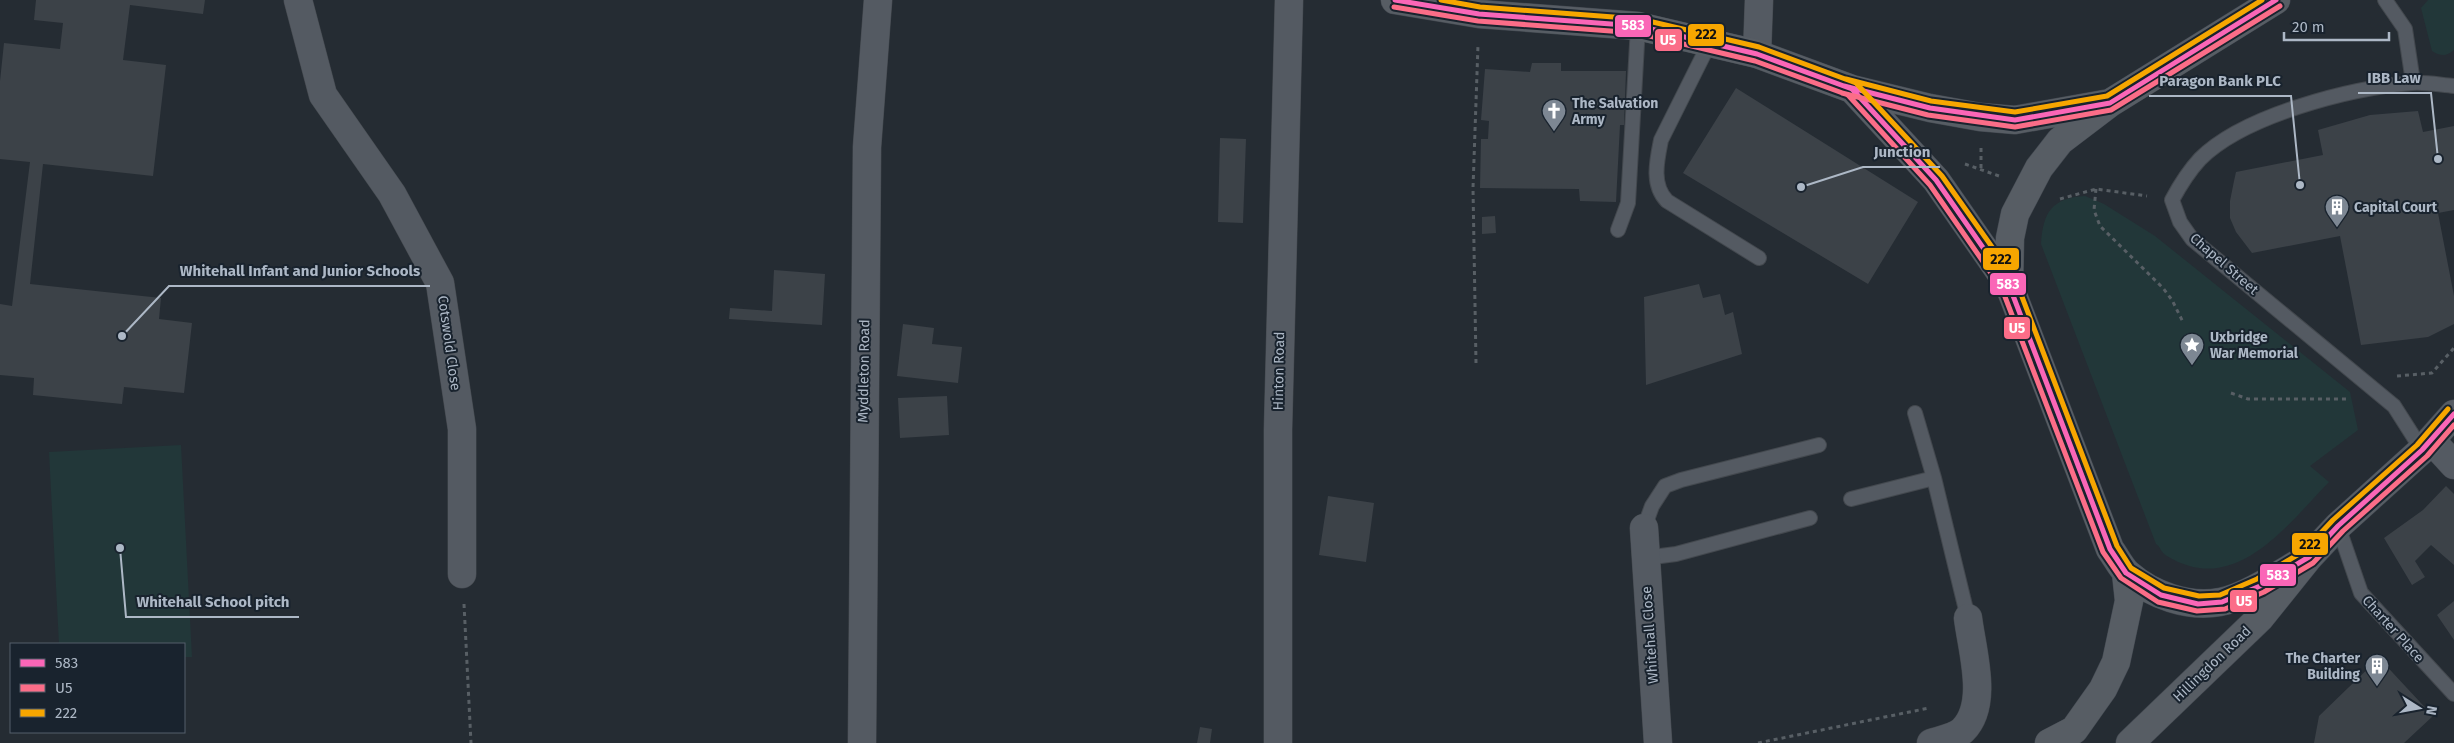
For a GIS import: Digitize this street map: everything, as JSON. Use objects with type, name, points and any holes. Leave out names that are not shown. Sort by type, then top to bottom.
[{"type":"main road","points":[[1395,0],[1480,14],[1638,26],[1757,54],[1852,89],[1930,108],[2015,120],[2110,103]]},
{"type":"main road","points":[[2009,285],[2010,238],[2015,214],[2038,168],[2060,141],[2110,103],[2276,0]]},
{"type":"main road","points":[[1852,89],[1936,180],[1954,203],[1977,242],[2009,285],[2110,549],[2126,573],[2161,595],[2198,604],[2222,602],[2260,586],[2309,557],[2338,526],[2426,445],[2454,414]]},
{"type":"main road","name":"Hillingdon Road","points":[[2130,743],[2260,618],[2309,557]]},
{"type":"main road","points":[[2049,743],[2073,737],[2103,689],[2116,662],[2129,601],[2126,573]]},
{"type":"street","name":"Cotswold Close","points":[[298,0],[323,95],[392,194],[440,283],[462,429],[462,574]]},
{"type":"street","name":"Myddleton Road","points":[[862,743],[866,147],[878,0]]},
{"type":"street","name":"Hinton Road","points":[[1278,743],[1278,430],[1289,0]]},
{"type":"street","points":[[1757,54],[1759,0]]},
{"type":"street","points":[[2426,445],[2454,465]]},
{"type":"street","name":"Whitehall Close","points":[[1644,528],[1658,743]]},
{"type":"street","points":[[1931,743],[1962,730],[1976,708],[1978,694],[1968,618]]},
{"type":"lane","points":[[2386,0],[2405,29],[2413,82]]},
{"type":"lane","points":[[1618,230],[1628,203],[1638,26]]},
{"type":"lane","points":[[1710,42],[1661,140],[1658,158],[1658,188],[1667,201],[1759,258]]},
{"type":"lane","points":[[2172,200],[2185,176],[2201,158],[2237,132],[2277,114],[2332,97],[2413,82],[2454,86]]},
{"type":"lane","name":"Chapel Street","points":[[2172,200],[2180,222],[2192,239],[2394,406],[2426,445]]},
{"type":"lane","points":[[1915,413],[1934,478],[1968,618]]},
{"type":"lane","points":[[1644,528],[1652,506],[1665,486],[1681,480],[1819,445]]},
{"type":"lane","points":[[1851,498],[1934,478]]},
{"type":"lane","points":[[1645,558],[1676,554],[1810,518]]},
{"type":"lane","name":"Charter Place","points":[[2338,526],[2361,593],[2454,694]]},
{"type":"path","points":[[1476,363],[1473,188],[1480,14]]},
{"type":"path","points":[[1936,180],[1958,161],[2028,187],[2054,200],[2096,189],[2172,200]]},
{"type":"path","points":[[2096,189],[2094,210],[2100,226],[2164,288],[2183,322]]},
{"type":"path","points":[[2354,373],[2397,376],[2432,372],[2454,348]]},
{"type":"path","points":[[2231,393],[2248,399],[2351,399],[2394,406]]},
{"type":"path","points":[[462,574],[471,743]]},
{"type":"path","points":[[1758,743],[1934,707]]},
{"type":"green space","points":[[2428,0],[2454,0],[2454,50],[2446,55],[2440,55],[2432,51],[2421,8]]},
{"type":"green space","points":[[2085,196],[2104,204],[2155,236],[2350,392],[2358,430],[2310,466],[2329,482],[2296,518],[2277,535],[2258,551],[2237,562],[2215,568],[2192,567],[2167,556],[2156,544],[2041,244],[2044,223],[2051,209],[2064,200]]},
{"type":"green space","points":[[181,445],[192,657],[185,657],[185,643],[59,643],[49,452]]},
{"type":"building","points":[[36,0],[205,0],[203,14],[130,5],[123,60],[166,65],[153,176],[43,164],[30,284],[161,298],[159,319],[192,323],[184,393],[124,387],[122,404],[33,395],[34,378],[0,375],[0,304],[12,306],[30,162],[0,159],[0,81],[4,43],[60,49],[63,23],[34,20]]},
{"type":"building","name":"The Salvation Army","points":[[1532,63],[1561,63],[1561,71],[1626,71],[1624,125],[1620,125],[1616,202],[1580,201],[1579,189],[1480,188],[1481,139],[1488,139],[1489,121],[1481,120],[1485,69],[1530,72]]},
{"type":"building","points":[[1736,88],[1918,202],[1868,284],[1683,173]]},
{"type":"building","name":"Capital Court","points":[[2418,111],[2423,132],[2454,126],[2454,210],[2438,213],[2454,296],[2454,324],[2428,337],[2361,345],[2340,236],[2252,253],[2236,232],[2230,218],[2230,201],[2236,172],[2323,155],[2318,130],[2370,115]]},
{"type":"building","points":[[1220,138],[1246,139],[1243,223],[1218,222]]},
{"type":"building","points":[[1495,216],[1496,233],[1482,234],[1482,217]]},
{"type":"building","points":[[774,270],[825,274],[822,325],[729,319],[730,308],[772,311]]},
{"type":"building","points":[[1699,284],[1703,298],[1720,294],[1725,315],[1733,312],[1742,354],[1646,385],[1644,297]]},
{"type":"building","points":[[903,324],[934,328],[932,344],[962,347],[958,383],[897,376]]},
{"type":"building","points":[[947,396],[949,435],[900,438],[898,398]]},
{"type":"building","points":[[2446,486],[2454,494],[2454,565],[2431,545],[2415,561],[2425,577],[2412,585],[2384,538],[2423,510]]},
{"type":"building","points":[[1328,496],[1374,503],[1366,562],[1319,555]]},
{"type":"building","points":[[2454,601],[2454,640],[2437,615]]},
{"type":"building","name":"The Charter Building","points":[[2379,658],[2433,716],[2404,743],[2314,743],[2319,716]]},
{"type":"building","points":[[1200,727],[1212,729],[1210,743],[1197,743]]},
{"type":"transit line","name":"583","points":[[1395,0],[1479,14],[1638,26],[1757,54],[1852,89],[1936,180],[2009,285],[2110,549],[2126,573],[2161,595],[2198,604],[2222,602],[2260,586],[2309,557],[2338,526],[2422,450],[2454,414]]},
{"type":"transit line","name":"222","points":[[1441,0],[1480,7],[1640,19],[1759,47],[1856,83],[1942,176],[2016,281],[2117,546],[2131,568],[2164,588],[2199,596],[2220,595],[2257,579],[2304,551],[2333,520],[2417,445],[2448,409]]},
{"type":"transit line","name":"222","points":[[1846,79],[1931,101],[2015,112],[2107,96],[2262,0]]},
{"type":"transit line","name":"583","points":[[1844,86],[1930,108],[2015,120],[2110,103],[2276,0]]},
{"type":"transit line","name":"U5","points":[[1842,93],[1928,115],[2015,127],[2111,110],[2280,6]]},
{"type":"transit line","name":"U5","points":[[1394,7],[1478,21],[1637,33],[1755,61],[1848,95],[1930,185],[2002,289],[2103,552],[2121,578],[2158,602],[2197,611],[2225,609],[2264,592],[2313,563],[2343,531],[2427,456],[2454,425]]},
{"type":"place","name":"The Salvation Army","points":[[1554,132]]},
{"type":"place","name":"IBB Law","points":[[2438,159]]},
{"type":"place","name":"Paragon Bank PLC","points":[[2300,185]]},
{"type":"place","name":"Junction","points":[[1801,187]]},
{"type":"place","name":"Capital Court","points":[[2337,228]]},
{"type":"place","name":"Whitehall Infant and Junior Schools","points":[[122,336]]},
{"type":"place","name":"Uxbridge War Memorial","points":[[2192,366]]},
{"type":"place","name":"Whitehall School pitch","points":[[120,548]]},
{"type":"place","name":"The Charter Building","points":[[2377,687]]}]
